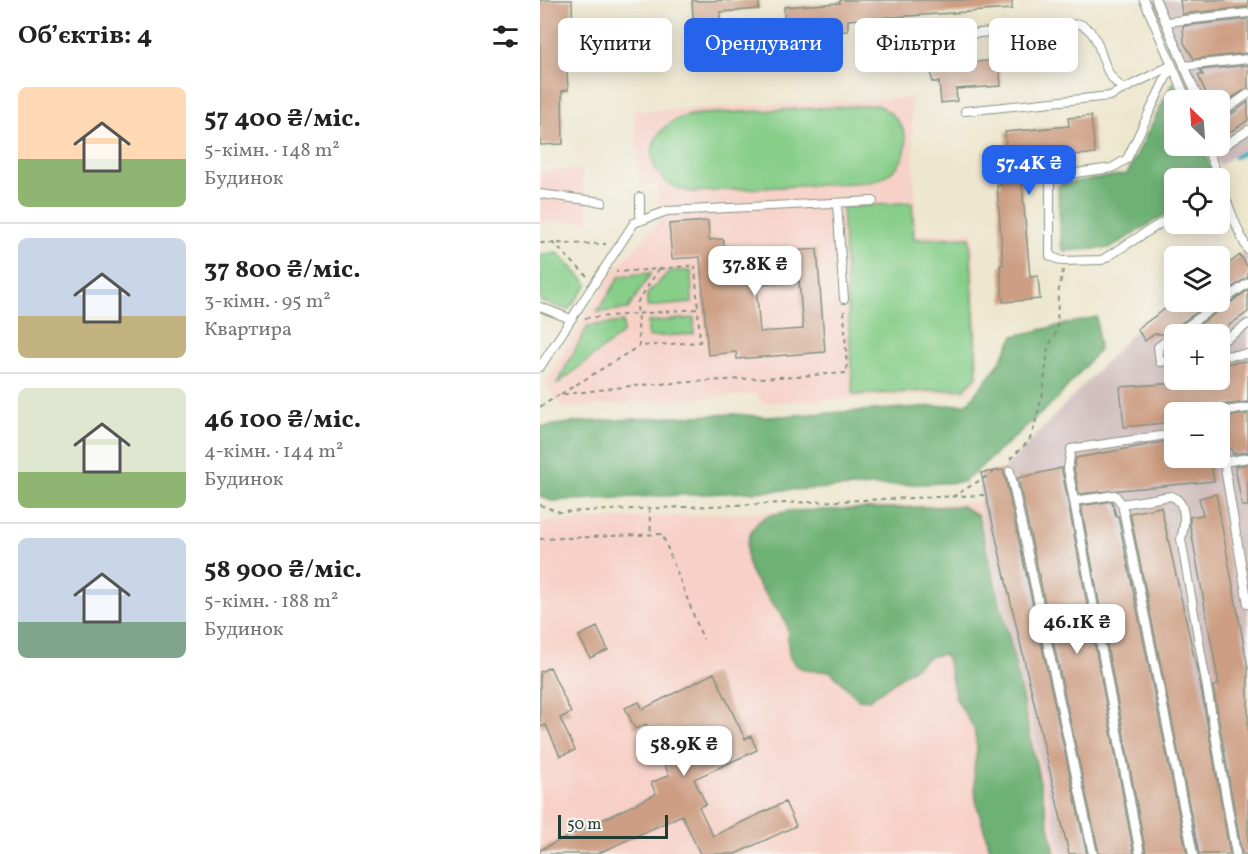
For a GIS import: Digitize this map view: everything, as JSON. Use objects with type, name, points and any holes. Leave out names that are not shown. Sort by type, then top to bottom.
[{"type":"lane","points":[[1144,0],[1183,90]]},
{"type":"lane","points":[[1156,0],[1195,90]]},
{"type":"lane","points":[[1166,22],[1248,13]]},
{"type":"lane","points":[[977,33],[1080,24],[1095,37],[1105,70],[1124,89]]},
{"type":"lane","points":[[1184,66],[1248,59]]},
{"type":"lane","points":[[964,111],[1110,96],[1172,65]]},
{"type":"lane","points":[[1164,221],[1102,260],[1062,261],[1050,256],[1050,180],[1054,176],[1112,168],[1127,159],[1172,65]]},
{"type":"lane","points":[[1230,107],[1248,94]]},
{"type":"lane","points":[[1230,142],[1248,130]]},
{"type":"lane","points":[[540,194],[602,202]]},
{"type":"lane","points":[[640,197],[640,221]]},
{"type":"lane","points":[[540,367],[634,223],[667,210],[873,201]]},
{"type":"lane","points":[[837,204],[844,299]]},
{"type":"lane","points":[[1230,211],[1248,250]]},
{"type":"lane","points":[[1190,324],[1248,283]]},
{"type":"lane","points":[[540,307],[571,319]]},
{"type":"lane","points":[[1230,337],[1248,324]]},
{"type":"lane","points":[[1164,343],[1158,347],[1160,362],[1164,361]]},
{"type":"lane","points":[[1230,355],[1248,354]]},
{"type":"lane","points":[[1230,410],[1248,408]]},
{"type":"lane","points":[[1140,854],[1068,469],[1071,450],[1164,436]]},
{"type":"lane","points":[[1230,459],[1248,458]]},
{"type":"lane","points":[[1006,467],[1093,854]]},
{"type":"lane","points":[[1222,468],[1248,604]]},
{"type":"lane","points":[[1074,501],[1115,495],[1122,504],[1193,854]]},
{"type":"lane","points":[[1122,504],[1171,496],[1178,498],[1181,504],[1184,526],[1180,540],[1236,854]]},
{"type":"path","points":[[552,242],[594,283]]},
{"type":"path","points":[[540,243],[620,245]]},
{"type":"path","points":[[950,498],[1006,467],[1029,441],[1042,397],[1048,346],[1058,326],[1056,314],[1063,275],[1062,261]]},
{"type":"path","points":[[540,407],[639,346],[700,342],[695,266],[600,273]]},
{"type":"path","points":[[639,346],[637,303],[659,269]]},
{"type":"path","points":[[559,395],[639,385],[847,373],[844,299]]},
{"type":"path","points":[[571,319],[698,309]]},
{"type":"path","points":[[540,505],[560,512],[986,495]]},
{"type":"path","points":[[649,508],[651,534]]},
{"type":"path","points":[[540,539],[662,534],[703,639]]},
{"type":"shaded area","points":[[1150,0],[1248,0],[1248,146],[1219,166],[1214,156],[1230,156],[1230,90],[1187,90]]},
{"type":"shaded area","points":[[911,98],[917,234],[973,232],[980,378],[967,393],[761,403],[758,394],[562,408],[545,383],[611,274],[660,221],[658,184],[639,184],[635,111]]},
{"type":"shaded area","points":[[540,164],[541,172],[581,169],[589,221],[540,222]]},
{"type":"shaded area","points":[[1248,249],[1248,854],[1062,854],[980,502],[981,473],[1003,470],[1137,329],[1164,310],[1164,312],[1230,312],[1230,262]]},
{"type":"shaded area","points":[[980,502],[1062,854],[540,854],[540,522]]},
{"type":"green space","points":[[1173,82],[1178,90],[1169,90]]},
{"type":"green space","points":[[1164,100],[1164,156],[1206,156],[1211,168],[1164,168],[1164,215],[1110,248],[1064,251],[1061,245],[1058,187],[1060,184],[1127,174]]},
{"type":"green space","points":[[877,105],[890,113],[900,124],[905,135],[906,146],[903,158],[896,168],[885,176],[870,182],[693,192],[674,187],[661,177],[654,165],[652,152],[656,138],[665,127],[680,118],[700,114]]},
{"type":"green space","points":[[912,202],[914,239],[970,237],[977,376],[964,389],[853,395],[842,208]]},
{"type":"green space","points":[[558,253],[588,284],[568,310],[540,301],[540,254]]},
{"type":"green space","points":[[670,271],[691,271],[692,303],[647,307],[647,294]]},
{"type":"green space","points":[[651,273],[628,309],[597,312],[620,276]]},
{"type":"green space","points":[[1097,317],[1099,350],[1056,400],[964,482],[551,501],[540,496],[540,427],[577,422],[734,414],[766,417],[967,404],[998,365],[1014,336]]},
{"type":"green space","points":[[694,318],[694,334],[648,337],[648,322]]},
{"type":"green space","points":[[623,322],[623,333],[556,385],[588,326]]},
{"type":"green space","points":[[962,506],[978,516],[1011,645],[1055,854],[991,854],[976,801],[974,769],[977,749],[974,728],[956,699],[947,658],[943,654],[929,657],[869,700],[858,699],[830,671],[808,670],[799,667],[791,660],[785,621],[756,582],[747,561],[746,550],[752,530],[764,518],[775,514],[788,511]]},
{"type":"building","points":[[540,0],[572,0],[572,18],[558,18],[558,72],[567,72],[568,90],[562,91],[563,144],[540,145]]},
{"type":"building","points":[[759,0],[759,9],[720,12],[720,18],[693,18],[692,1]]},
{"type":"building","points":[[840,0],[1012,0],[1012,9],[855,18],[848,20],[848,31],[843,31],[843,18],[784,18],[784,7],[840,3]]},
{"type":"building","points":[[1180,0],[1248,0],[1248,7],[1182,14]]},
{"type":"building","points":[[1248,19],[1248,53],[1194,59],[1184,43],[1183,26]]},
{"type":"building","points":[[989,61],[989,72],[1000,72],[1001,86],[956,89],[957,101],[941,103],[939,82],[932,82],[931,72],[977,72],[977,62]]},
{"type":"building","points":[[1248,65],[1248,88],[1230,98],[1230,90],[1205,90],[1198,75],[1203,75],[1200,70]]},
{"type":"building","points":[[1248,102],[1248,120],[1230,132],[1230,115]]},
{"type":"building","points":[[1091,116],[1095,154],[1028,156],[1031,183],[1022,184],[1030,277],[1038,276],[1040,299],[1003,302],[1000,265],[1003,265],[997,185],[1001,185],[998,147],[1006,146],[1005,132],[1069,126],[1068,118]]},
{"type":"building","points":[[708,221],[709,240],[723,239],[724,247],[731,246],[732,256],[817,249],[825,352],[737,359],[736,352],[708,355],[700,257],[672,259],[669,224]],"holes":[[[799,281],[803,329],[760,332],[756,285]]]},
{"type":"building","points":[[1240,255],[1248,267],[1248,277],[1230,289],[1230,262]]},
{"type":"building","points":[[1248,290],[1248,312],[1230,324],[1200,324],[1217,312],[1230,312],[1230,303]]},
{"type":"building","points":[[1164,310],[1164,312],[1197,312],[1180,324],[1164,324],[1164,334],[1154,334],[1145,341],[1137,329]]},
{"type":"building","points":[[1248,361],[1248,402],[1230,404],[1230,402],[1164,402],[1164,423],[1124,427],[1120,387],[1164,384],[1164,390],[1230,390],[1230,363]]},
{"type":"building","points":[[1248,414],[1248,452],[1233,454],[1232,449],[1230,449],[1230,416]]},
{"type":"building","points":[[1164,442],[1164,468],[1212,468],[1214,481],[1079,494],[1074,469],[1076,458]]},
{"type":"building","points":[[1248,464],[1248,506],[1242,506],[1235,466]]},
{"type":"building","points":[[1062,468],[1134,854],[1099,854],[1018,478]]},
{"type":"building","points":[[1003,470],[1087,854],[1069,854],[981,473]]},
{"type":"building","points":[[1216,494],[1248,668],[1248,854],[1242,854],[1213,686],[1219,685],[1190,525],[1190,517],[1203,515],[1199,498]]},
{"type":"building","points":[[1112,501],[1116,516],[1118,516],[1187,854],[1146,854],[1081,506]]},
{"type":"building","points":[[1161,507],[1201,688],[1230,854],[1199,854],[1130,513]]},
{"type":"building","points":[[597,627],[608,650],[590,658],[579,636]]},
{"type":"building","points":[[550,667],[571,713],[560,718],[575,750],[560,756],[546,725],[540,727],[540,672]]},
{"type":"building","points":[[714,673],[745,739],[751,736],[757,750],[694,779],[706,804],[699,807],[713,836],[785,802],[796,826],[735,854],[700,854],[682,815],[597,854],[540,854],[540,850],[656,794],[651,783],[669,775],[646,724],[635,729],[625,708],[639,702],[643,709]]},
{"type":"waterway","points":[[1235,157],[1248,150]]}]
